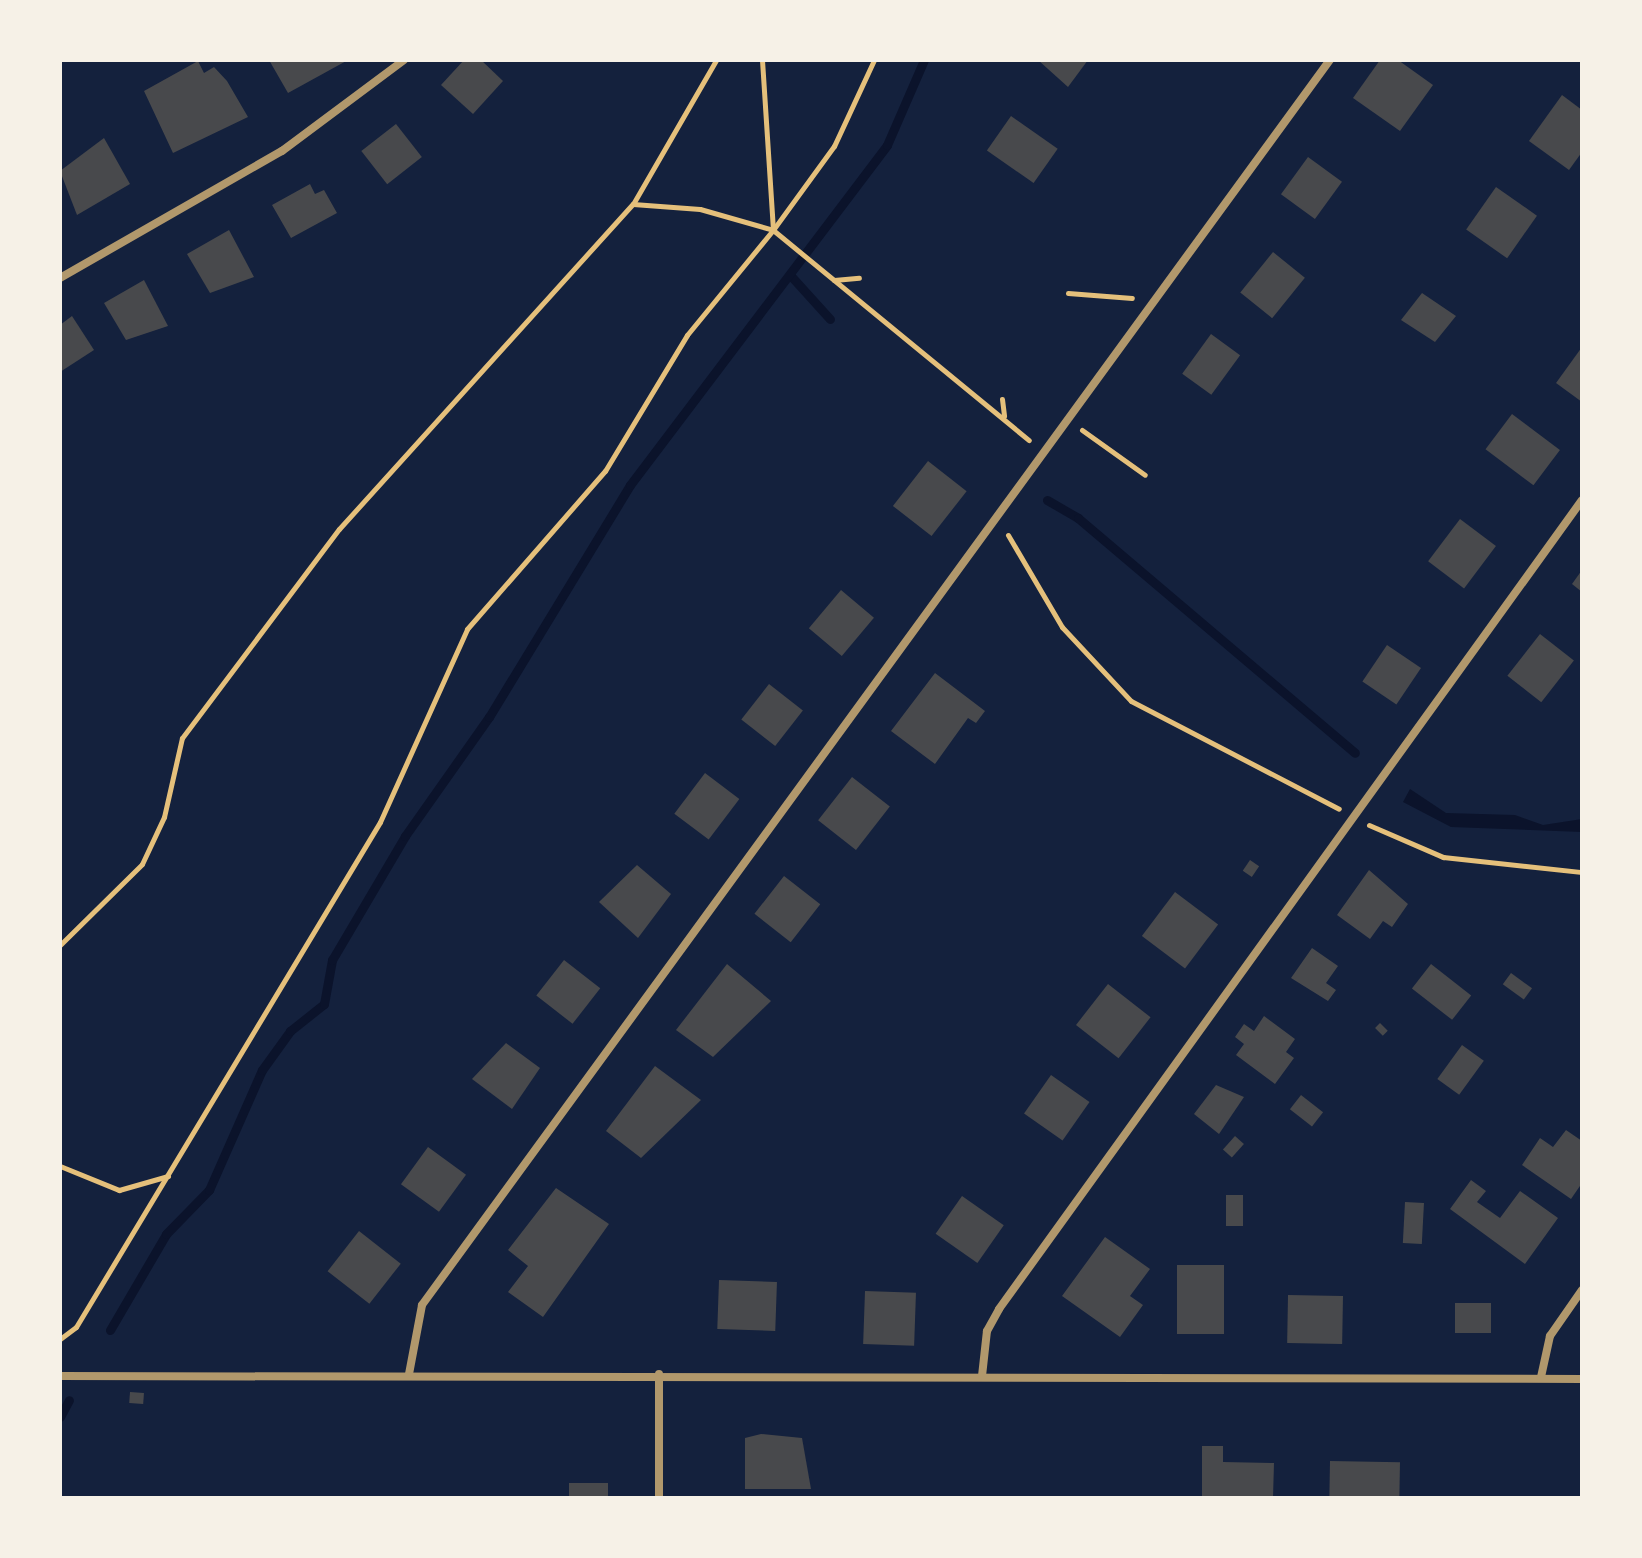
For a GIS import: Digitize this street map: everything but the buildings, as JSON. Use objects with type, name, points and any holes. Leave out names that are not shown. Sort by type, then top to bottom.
[{"type":"street","points":[[60,278],[282,151],[404,60]]},
{"type":"street","points":[[409,1374],[422,1305],[1330,60]]},
{"type":"street","points":[[982,1376],[987,1331],[999,1309],[1582,500]]},
{"type":"street","points":[[1541,1377],[1550,1336],[1582,1290]]},
{"type":"street","points":[[659,1374],[659,1498]]},
{"type":"street","points":[[60,1376],[659,1374],[1582,1379]]},
{"type":"path","points":[[60,945],[142,864],[164,817],[182,738],[339,529],[633,204],[716,60]]},
{"type":"path","points":[[762,60],[773,230]]},
{"type":"path","points":[[60,1339],[76,1327],[380,822],[467,629],[605,471],[687,335],[773,230],[834,146],[874,60]]},
{"type":"path","points":[[633,204],[700,209],[773,230],[1004,417],[1043,454]]},
{"type":"path","points":[[833,280],[859,278]]},
{"type":"path","points":[[1068,293],[1133,298]]},
{"type":"path","points":[[1002,399],[1004,417]]},
{"type":"path","points":[[1068,420],[1145,475]]},
{"type":"path","points":[[1007,533],[1062,627],[1131,701],[1354,816],[1443,857],[1582,872]]},
{"type":"path","points":[[60,1166],[119,1190],[169,1175]]},
{"type":"water","points":[[1410,789],[1446,813],[1515,815],[1543,825],[1582,819],[1582,832],[1451,827],[1403,802]]},
{"type":"waterway","points":[[110,1330],[166,1234],[209,1190],[262,1070],[290,1031],[324,1004],[332,960],[405,836],[489,717],[630,485],[887,145],[924,60]]},
{"type":"waterway","points":[[791,276],[830,319]]},
{"type":"waterway","points":[[1047,500],[1078,518],[1355,753]]},
{"type":"waterway","points":[[60,1417],[69,1400]]}]
